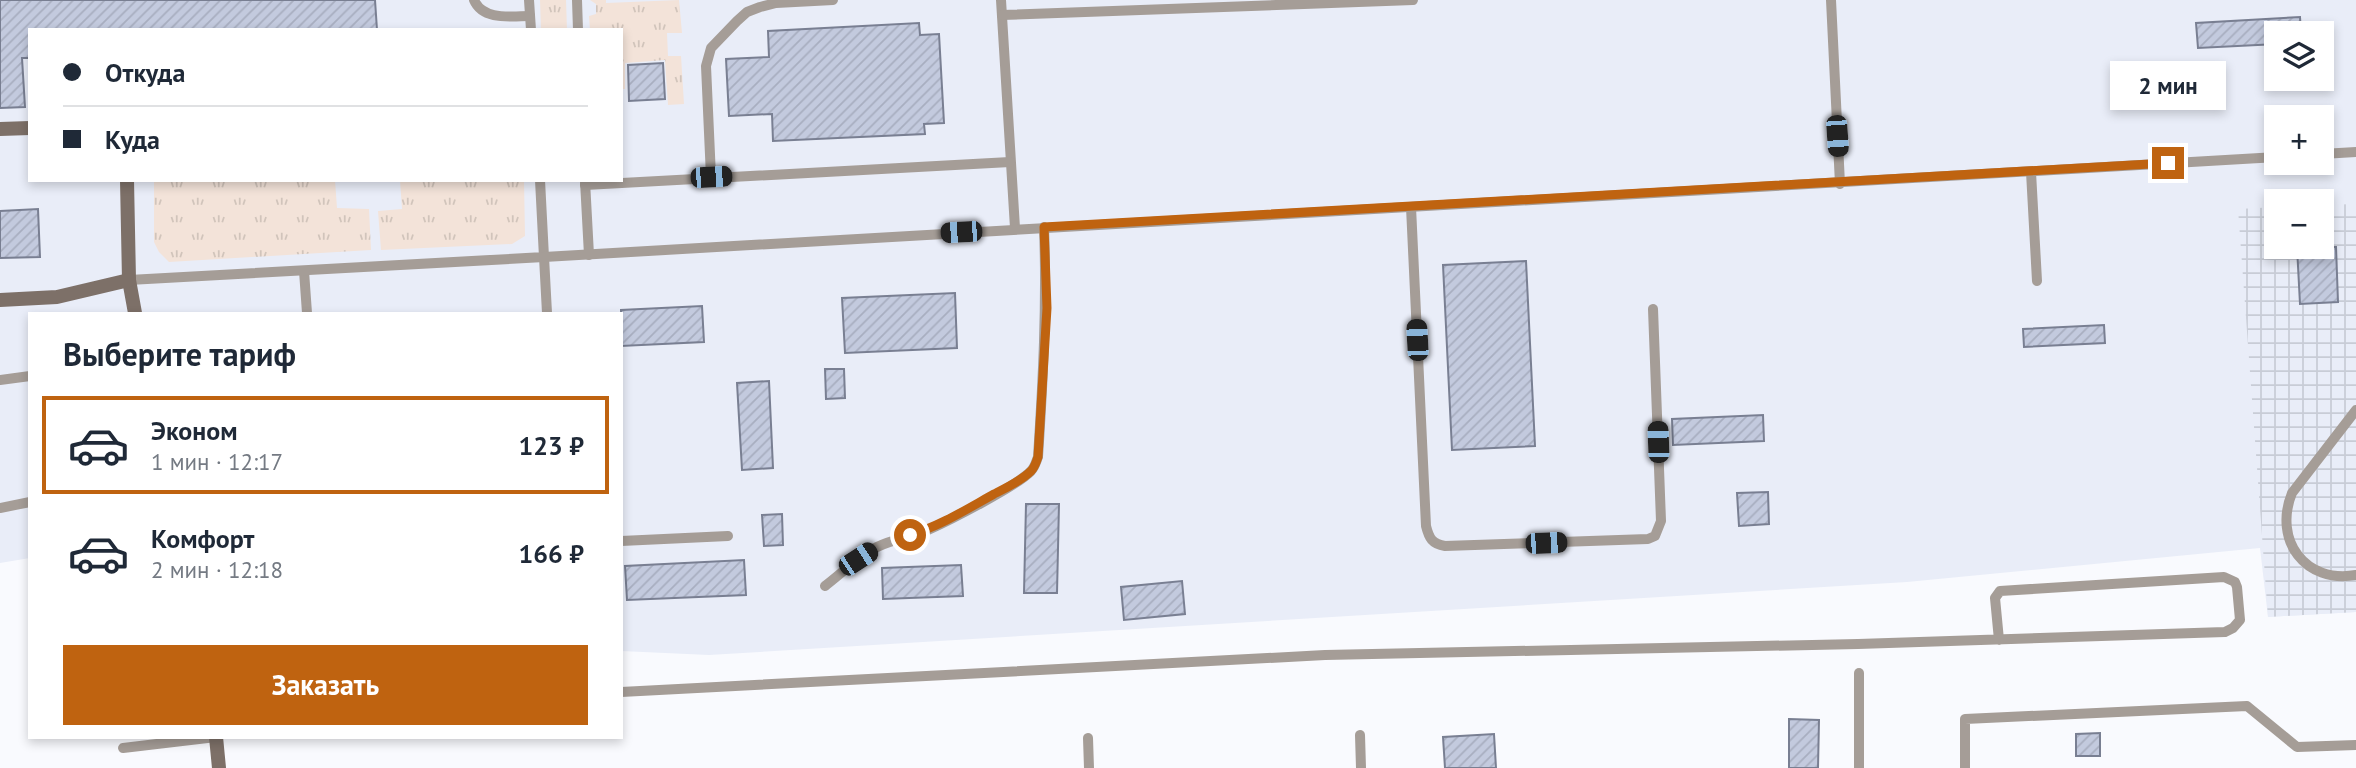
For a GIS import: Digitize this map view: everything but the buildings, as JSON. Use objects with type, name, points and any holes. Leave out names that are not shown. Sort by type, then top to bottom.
[{"type":"street","points":[[0,129],[28,128]]},
{"type":"street","points":[[127,182],[129,280],[135,312]]},
{"type":"street","points":[[0,300],[57,297],[129,280]]},
{"type":"street","points":[[216,739],[219,768]]},
{"type":"lane","points":[[474,0],[476,5],[488,13],[499,16],[530,16]]},
{"type":"lane","points":[[529,0],[531,28]]},
{"type":"lane","points":[[577,0],[578,28]]},
{"type":"lane","points":[[711,177],[706,66],[711,48],[747,12],[760,6],[833,0]]},
{"type":"lane","points":[[1001,0],[1015,228]]},
{"type":"lane","points":[[1002,15],[1413,0]]},
{"type":"lane","points":[[1831,0],[1840,184]]},
{"type":"lane","points":[[2334,153],[2356,152]]},
{"type":"lane","points":[[129,280],[2264,158]]},
{"type":"lane","points":[[623,180],[1010,162]]},
{"type":"lane","points":[[2031,172],[2037,281]]},
{"type":"lane","points":[[540,182],[547,312]]},
{"type":"lane","points":[[585,182],[589,255]]},
{"type":"lane","points":[[1411,207],[1426,526],[1429,538],[1435,544],[1472,545],[1655,537],[1661,522],[1653,309]]},
{"type":"lane","points":[[825,586],[874,549],[927,530],[1016,482],[1035,466],[1038,457],[1046,335],[1044,227]]},
{"type":"lane","points":[[304,271],[307,312]]},
{"type":"lane","points":[[0,380],[28,376]]},
{"type":"lane","points":[[2356,410],[2292,493],[2284,523],[2289,543],[2302,561],[2320,572],[2341,578],[2356,575]]},
{"type":"lane","points":[[0,508],[28,502]]},
{"type":"lane","points":[[623,541],[728,536]]},
{"type":"lane","points":[[623,692],[1325,655],[1999,640],[2225,632],[2240,620],[2237,587],[2235,582],[2224,577],[2000,591],[1995,598],[1999,640]]},
{"type":"lane","points":[[1859,673],[1859,768]]},
{"type":"lane","points":[[1965,768],[1965,719],[2247,706],[2297,747],[2356,745]]},
{"type":"lane","points":[[1360,735],[1361,768]]},
{"type":"lane","points":[[1088,738],[1089,768]]},
{"type":"lane","points":[[123,748],[199,739]]},
{"type":"shaded area","points":[[0,0],[2356,0],[2356,612],[2268,617],[2260,548],[1907,582],[709,655],[623,651],[623,312],[28,312],[28,558],[0,563]]},
{"type":"shaded area","points":[[2356,204],[2356,612],[2268,617],[2238,209],[2264,208],[2264,259],[2334,259],[2334,205]]},
{"type":"green space","points":[[540,0],[566,0],[567,28],[541,28]]},
{"type":"green space","points":[[590,0],[606,0],[606,3],[679,0],[682,33],[667,33],[668,56],[681,56],[684,104],[668,105],[665,60],[625,63],[623,89],[623,28],[590,28],[589,16],[596,14],[596,4]]},
{"type":"green space","points":[[154,182],[335,182],[337,208],[369,209],[371,250],[169,262],[154,242]]},
{"type":"green space","points":[[400,182],[524,182],[525,236],[512,244],[381,250],[378,211],[402,209]]},
{"type":"route","points":[[910,535],[927,530],[966,510],[1016,482],[1035,466],[1038,457],[1045,363],[1047,308],[1044,227],[1840,184],[2168,163]]}]
